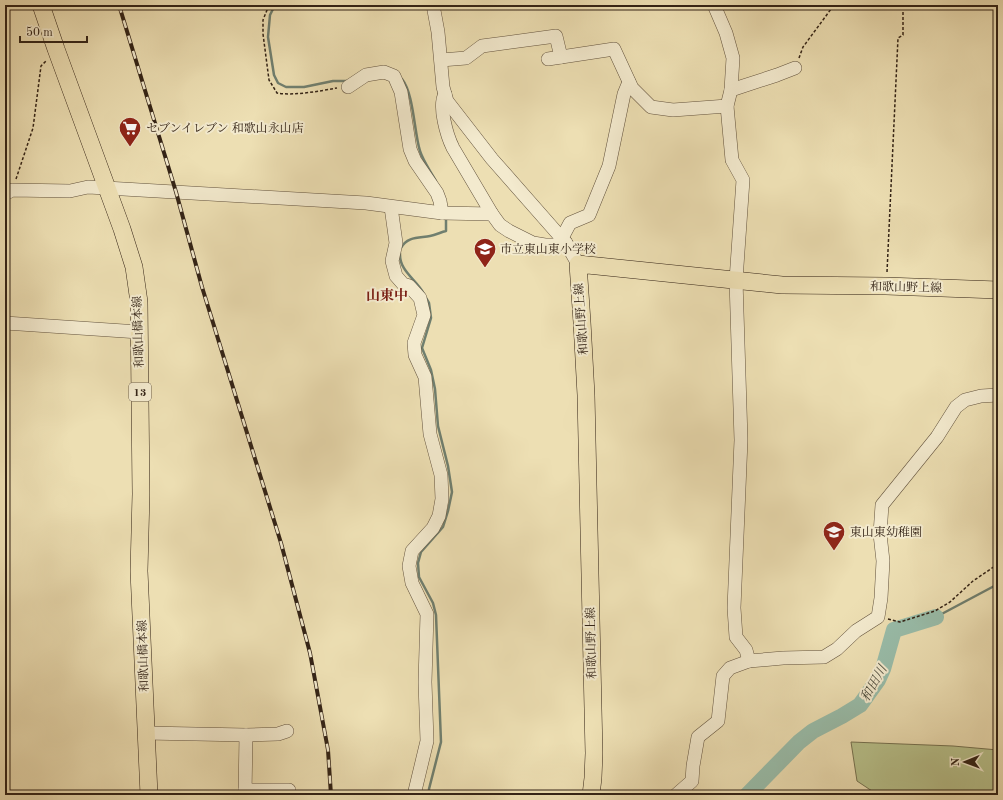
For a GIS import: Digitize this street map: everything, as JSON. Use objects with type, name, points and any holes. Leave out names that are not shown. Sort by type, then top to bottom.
[{"type":"main road","name":"和歌山橋本線","points":[[41,5],[122,230],[134,267],[139,302],[141,494],[139,571],[149,795]]},
{"type":"main road","name":"和歌山野上線","points":[[591,795],[594,753],[586,411],[578,264],[782,285],[886,286],[998,290]]},
{"type":"street","points":[[433,5],[438,32],[443,87],[447,101],[492,160],[564,241],[578,264]]},
{"type":"street","points":[[714,5],[726,33],[733,58],[731,90],[727,106],[732,160],[743,180],[736,280],[741,440],[734,608],[736,638],[746,650],[749,661]]},
{"type":"street","points":[[441,60],[466,58],[482,46],[556,36],[561,57]]},
{"type":"street","points":[[548,59],[614,49],[632,88],[651,107],[673,110],[727,106]]},
{"type":"street","points":[[731,90],[777,76],[795,68]]},
{"type":"street","points":[[348,87],[366,75],[384,72],[394,76],[401,92],[410,149],[415,161],[437,193],[442,213]]},
{"type":"street","points":[[445,94],[442,98],[442,110],[448,138],[492,214],[500,225],[533,244],[557,245],[564,241],[570,224],[589,215],[609,166],[624,94],[629,82]]},
{"type":"street","points":[[9,192],[70,191],[88,187],[366,203],[442,213],[492,214]]},
{"type":"street","points":[[391,207],[396,243],[392,261],[396,276],[403,284],[409,286],[420,298],[424,315],[414,343],[415,355],[425,377],[430,434],[441,476],[442,499],[439,516],[433,528],[412,551],[409,566],[412,583],[427,614],[425,682],[427,741],[414,795]]},
{"type":"street","points":[[5,323],[139,332]]},
{"type":"street","points":[[676,795],[692,781],[698,737],[718,721],[723,676],[730,668],[749,661],[824,657],[837,649],[856,630],[878,617],[881,598],[883,561],[880,534],[882,505],[937,437],[956,407],[965,400],[981,396],[998,395]]},
{"type":"street","points":[[146,733],[246,735],[278,734],[287,731]]},
{"type":"street","points":[[246,735],[245,792],[289,790],[289,795]]},
{"type":"path","points":[[269,5],[263,20],[263,34],[269,80],[277,93],[314,92],[348,87]]},
{"type":"path","points":[[795,68],[803,47],[834,5]]},
{"type":"path","points":[[886,286],[898,38],[903,35],[903,5]]},
{"type":"path","points":[[9,192],[33,128],[41,66],[56,49]]},
{"type":"path","points":[[878,617],[900,622],[935,611],[950,602],[973,581],[998,564]]},
{"type":"green space","points":[[851,742],[953,746],[998,750],[998,795],[878,795],[857,781]]},
{"type":"waterway","points":[[275,5],[270,15],[268,37],[274,75],[278,83],[286,87],[304,87],[333,81],[347,81]]},
{"type":"waterway","points":[[402,79],[409,94],[420,151],[425,163],[436,181]]},
{"type":"waterway","points":[[401,248],[410,239],[432,236],[446,231],[446,218]]},
{"type":"waterway","points":[[400,253],[402,265],[424,294]]},
{"type":"waterway","points":[[426,298],[429,303],[431,318],[422,348],[431,370],[435,389],[438,426],[448,466],[452,492],[443,527],[421,552],[418,563],[419,577],[433,603],[436,615],[441,742],[429,789],[429,795]]},
{"type":"waterway","name":"和田川","points":[[936,617],[998,584]]},
{"type":"waterway","name":"和田川","points":[[747,795],[799,742],[813,731],[860,705],[878,680],[883,669],[894,630],[936,617]]},
{"type":"railway","points":[[119,5],[176,192],[202,287],[281,543],[310,653],[328,750],[331,795]]},
{"type":"place","name":"セブンイレブン 和歌山永山店","points":[[130,148]]},
{"type":"place","name":"市立東山東小学校","points":[[485,268]]},
{"type":"place","name":"東山東幼稚園","points":[[834,552]]},
{"type":"district","name":"山東中","points":[[387,295]]}]
